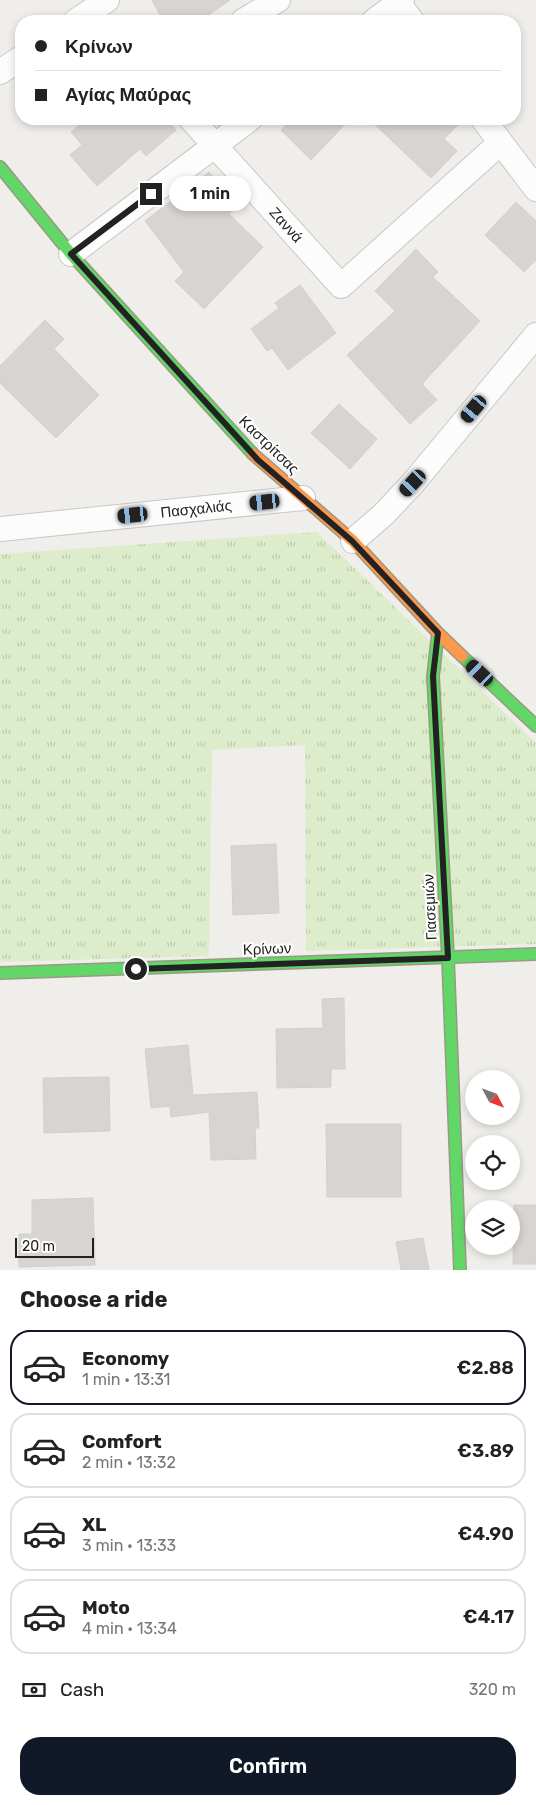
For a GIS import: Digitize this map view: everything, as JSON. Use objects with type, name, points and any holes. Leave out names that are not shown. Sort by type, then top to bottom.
[{"type":"street","points":[[85,15],[107,0]]},
{"type":"street","points":[[254,15],[278,0]]},
{"type":"street","points":[[381,15],[398,1],[408,15]]},
{"type":"street","points":[[0,72],[15,62]]},
{"type":"street","name":"Ζαννά","points":[[196,125],[342,286],[500,143]]},
{"type":"street","points":[[71,254],[242,125]]},
{"type":"street","points":[[487,125],[536,189]]},
{"type":"street","name":"Καστρίτσας","points":[[0,167],[71,254],[258,460],[352,541],[438,633],[536,726]]},
{"type":"street","points":[[352,541],[384,514],[413,483],[536,335]]},
{"type":"street","name":"Πασχαλιάς","points":[[0,529],[303,498]]},
{"type":"street","name":"Γιασεμιών","points":[[438,633],[433,676],[448,958],[460,1270]]},
{"type":"street","name":"Κρίνων","points":[[0,974],[536,954]]},
{"type":"green space","points":[[317,532],[536,743],[536,944],[306,951],[305,745],[212,750],[209,956],[0,962],[0,554]]},
{"type":"building","points":[[152,0],[230,0],[209,15],[160,15]]},
{"type":"building","points":[[79,125],[171,125],[176,130],[146,156],[140,149],[97,186],[70,155],[82,145],[71,132]]},
{"type":"building","points":[[286,125],[344,125],[311,160],[281,130]]},
{"type":"building","points":[[375,125],[458,125],[444,139],[457,151],[431,178]]},
{"type":"building","points":[[209,172],[236,208],[229,214],[263,247],[204,309],[175,281],[184,272],[145,221]]},
{"type":"building","points":[[516,202],[536,221],[536,260],[524,272],[485,235]]},
{"type":"building","points":[[416,249],[438,272],[433,277],[480,321],[422,384],[437,400],[410,424],[347,355],[395,311],[375,291]]},
{"type":"building","points":[[300,285],[336,333],[288,370],[272,348],[267,351],[251,329],[279,308],[275,303]]},
{"type":"building","points":[[45,320],[64,339],[54,349],[99,395],[56,438],[0,383],[0,366]]},
{"type":"building","points":[[339,404],[377,439],[350,469],[311,433]]},
{"type":"building","points":[[276,844],[279,913],[233,915],[231,846]]},
{"type":"building","points":[[344,998],[345,1069],[331,1069],[331,1087],[277,1088],[276,1029],[323,1028],[322,999]]},
{"type":"building","points":[[188,1045],[193,1095],[257,1092],[259,1128],[255,1128],[256,1159],[211,1160],[209,1112],[171,1117],[170,1106],[151,1108],[145,1049]]},
{"type":"building","points":[[109,1077],[110,1131],[44,1133],[43,1078]]},
{"type":"building","points":[[326,1124],[401,1124],[401,1197],[327,1197]]},
{"type":"building","points":[[93,1198],[95,1265],[19,1267],[19,1234],[32,1234],[32,1200]]},
{"type":"building","points":[[520,1205],[536,1205],[536,1264],[513,1264],[513,1255],[520,1255]]},
{"type":"building","points":[[423,1238],[429,1270],[401,1270],[396,1242]]},
{"type":"traffic: fast","points":[[0,167],[71,254],[253,454]]},
{"type":"traffic: fast","points":[[438,633],[433,676],[448,958],[460,1270]]},
{"type":"traffic: fast","points":[[462,656],[536,726]]},
{"type":"traffic: fast","points":[[0,973],[536,954]]},
{"type":"traffic: slow","points":[[253,454],[353,541],[438,633],[462,656]]},
{"type":"route","points":[[136,969],[448,958],[433,676],[438,633],[352,541],[258,460],[71,254],[151,194]]}]
